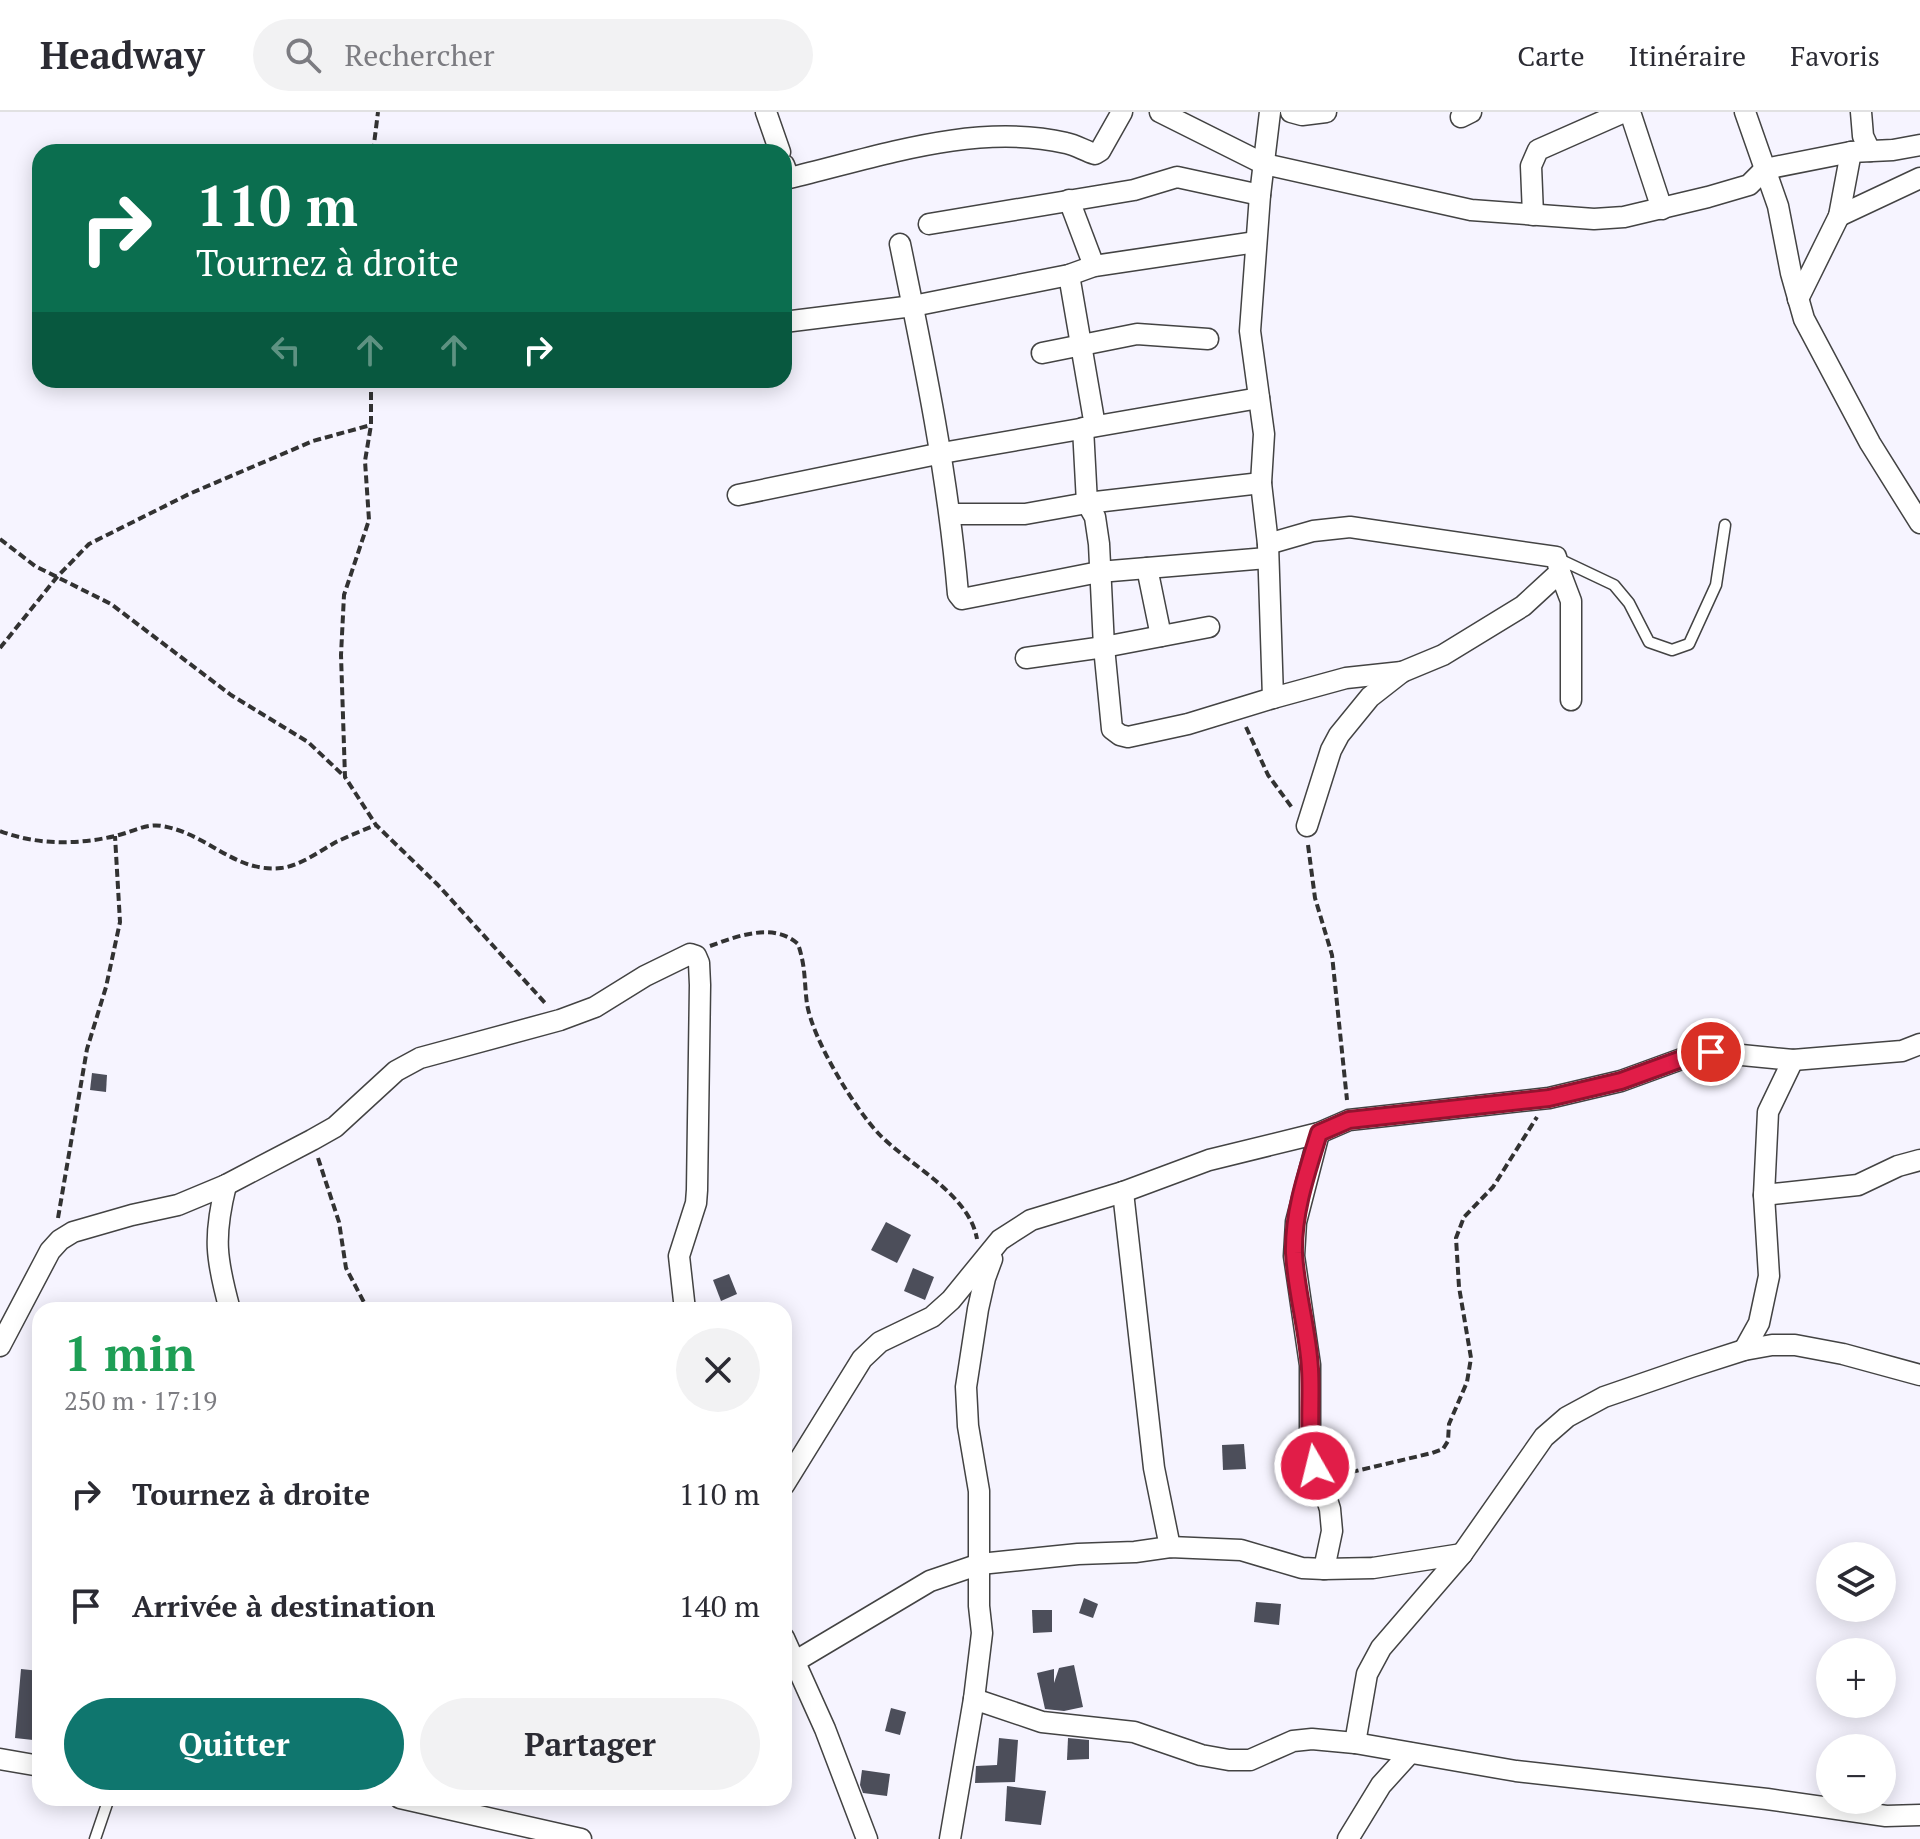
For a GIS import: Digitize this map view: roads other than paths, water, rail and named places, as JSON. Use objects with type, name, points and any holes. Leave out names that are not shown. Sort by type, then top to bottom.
[{"type":"street","points":[[766,112],[777,144]]},
{"type":"street","points":[[792,177],[951,140],[1003,136],[1068,143],[1095,154],[1100,151],[1122,112]]},
{"type":"street","points":[[1160,112],[1264,164],[1471,210],[1594,219],[1662,209],[1749,185],[1765,169],[1860,152],[1912,149],[1920,145]]},
{"type":"street","points":[[1270,112],[1260,195],[1250,331],[1264,434],[1261,483],[1268,551],[1273,698]]},
{"type":"street","points":[[1291,112],[1302,115],[1326,112]]},
{"type":"street","points":[[1533,215],[1531,166],[1538,150],[1627,112],[1662,209]]},
{"type":"street","points":[[1745,112],[1781,220],[1804,319],[1870,443],[1920,523]]},
{"type":"street","points":[[1798,299],[1839,216],[1860,152],[1863,136],[1861,112]]},
{"type":"street","points":[[929,224],[1134,190],[1177,177],[1260,195]]},
{"type":"street","points":[[1839,216],[1920,178]]},
{"type":"street","points":[[1069,200],[1094,266]]},
{"type":"street","points":[[792,321],[913,306],[1069,275],[1094,266],[1256,242]]},
{"type":"street","points":[[900,244],[942,453],[958,594],[962,599],[1099,572],[1268,551],[1313,531],[1350,527],[1558,564]]},
{"type":"street","points":[[1069,275],[1082,345],[1089,427],[1087,503],[1095,517],[1099,544],[1112,729],[1128,737],[1239,710],[1346,678],[1402,672]]},
{"type":"street","points":[[1042,353],[1137,334],[1208,339]]},
{"type":"street","points":[[738,495],[942,453],[1259,398]]},
{"type":"street","points":[[951,514],[1025,514],[1087,503],[1261,483]]},
{"type":"street","points":[[1307,826],[1327,760],[1339,735],[1370,697],[1402,672],[1443,655],[1523,606],[1558,564]]},
{"type":"street","points":[[1558,564],[1571,601],[1571,700]]},
{"type":"street","points":[[1147,568],[1161,636]]},
{"type":"street","points":[[1026,658],[1209,627]]},
{"type":"street","points":[[0,1346],[42,1265],[60,1240],[73,1232],[178,1205],[226,1185],[335,1127],[396,1071],[420,1058],[560,1020],[595,1007],[645,976],[690,954],[696,956],[699,963],[700,985],[697,1190],[679,1256],[683,1302]]},
{"type":"street","points":[[792,1474],[862,1359],[880,1342],[932,1317],[951,1300],[1000,1240],[1031,1220],[1123,1192],[1209,1160],[1319,1133],[1349,1120],[1549,1098],[1621,1081],[1687,1057],[1711,1052],[1793,1060],[1902,1051],[1920,1044]]},
{"type":"street","points":[[1744,1350],[1759,1323],[1769,1276],[1764,1195],[1768,1112],[1793,1060]]},
{"type":"street","points":[[1319,1133],[1300,1202],[1294,1243],[1310,1365],[1310,1446],[1330,1509],[1332,1531],[1324,1569]]},
{"type":"street","points":[[1764,1195],[1858,1185],[1898,1166],[1920,1160]]},
{"type":"street","points":[[226,1185],[217,1221],[217,1251],[228,1302]]},
{"type":"street","points":[[1123,1192],[1154,1468],[1170,1547]]},
{"type":"street","points":[[950,1839],[982,1633],[979,1606],[979,1491],[968,1426],[966,1387],[985,1278],[1000,1240]]},
{"type":"street","points":[[1355,1743],[1367,1674],[1381,1648],[1462,1554],[1535,1449],[1567,1417],[1604,1397],[1744,1350],[1772,1345],[1795,1345],[1843,1354],[1920,1375]]},
{"type":"street","points":[[794,1662],[930,1581],[980,1564],[1170,1547],[1241,1550],[1302,1568],[1324,1569],[1373,1568],[1462,1554]]},
{"type":"street","points":[[792,1657],[825,1729],[867,1839]]},
{"type":"street","points":[[974,1699],[1042,1722],[1134,1732],[1201,1755],[1229,1760],[1250,1760],[1293,1741],[1355,1743],[1516,1771],[1767,1799],[1886,1816],[1920,1815]]},
{"type":"street","points":[[1348,1839],[1381,1785],[1410,1753]]},
{"type":"street","points":[[0,1759],[32,1765]]},
{"type":"street","points":[[435,1806],[581,1839]]},
{"type":"lane","points":[[1558,564],[1614,585],[1629,603],[1649,642],[1672,650],[1689,644],[1716,585],[1725,525]]},
{"type":"lane","points":[[95,1839],[106,1806]]}]
